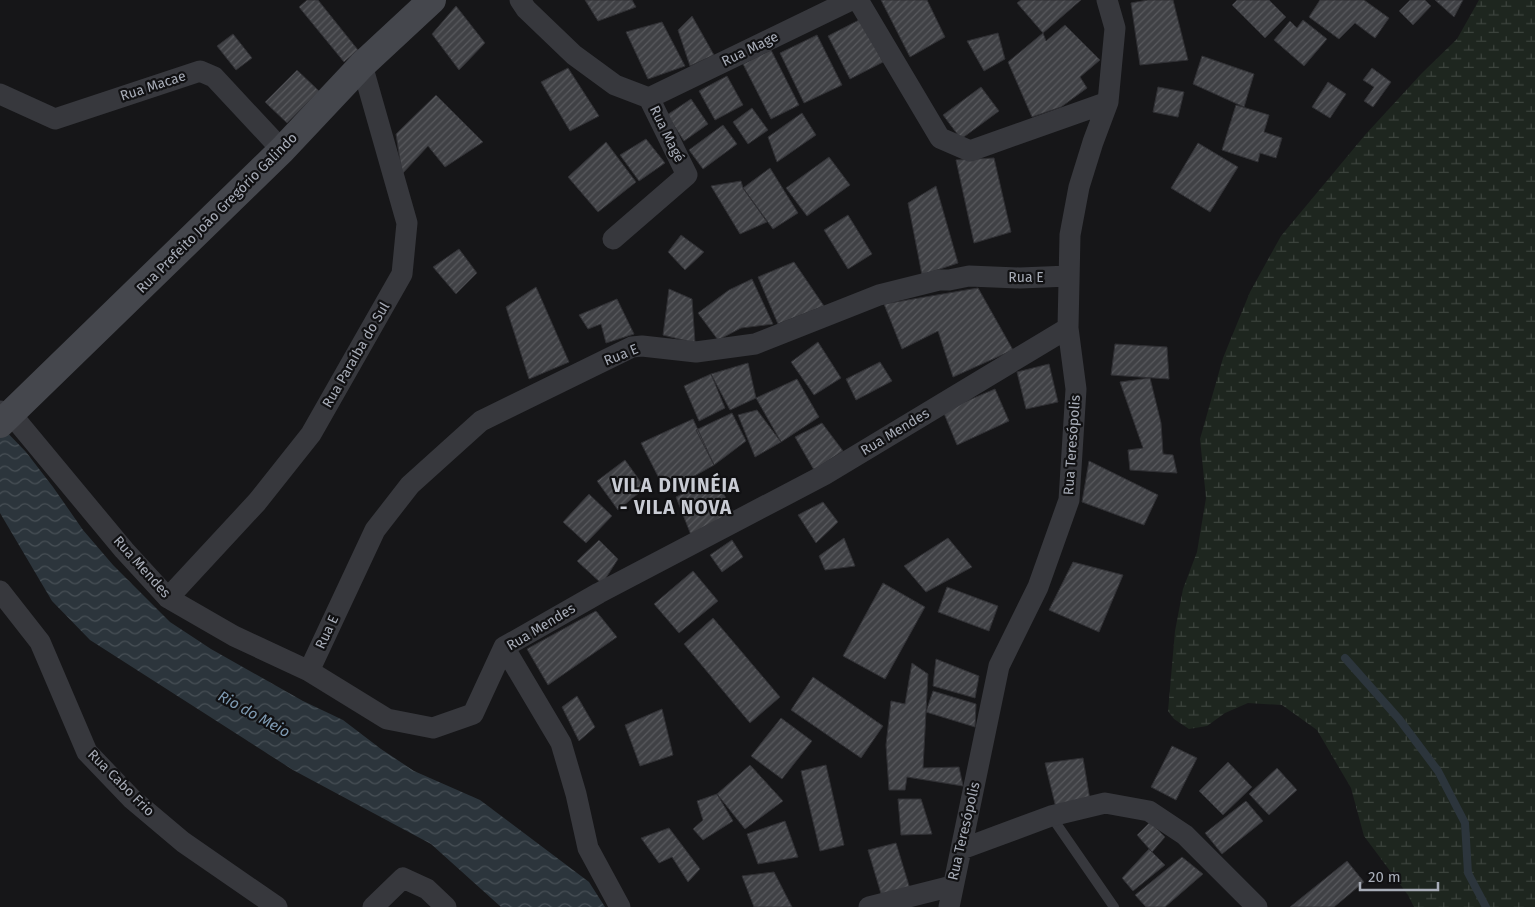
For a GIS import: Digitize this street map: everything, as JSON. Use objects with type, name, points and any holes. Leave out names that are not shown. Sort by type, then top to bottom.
[{"type":"main road","name":"Rua Prefeito João Gregório Galindo","points":[[3,418],[282,150],[362,65],[432,0]]},
{"type":"street","name":"Rua Magé","points":[[520,0],[526,9],[574,55],[615,85],[649,98],[687,175],[613,239]]},
{"type":"street","name":"Rua Mage","points":[[649,98],[851,0]]},
{"type":"street","points":[[858,0],[940,138],[970,151],[1108,102]]},
{"type":"street","name":"Rua Teresópolis","points":[[949,907],[998,666],[1038,587],[1069,500],[1076,388],[1068,328],[1070,235],[1079,187],[1092,142],[1108,102],[1115,28],[1107,0]]},
{"type":"street","name":"Rua Paraíba do Sul","points":[[168,598],[257,502],[311,434],[402,274],[407,222],[362,65]]},
{"type":"street","name":"Rua Macae","points":[[0,94],[55,119],[200,71],[214,77],[282,150]]},
{"type":"street","name":"Rua E","points":[[309,671],[375,530],[410,485],[481,421],[632,348],[642,346],[696,352],[755,344],[879,295],[939,280],[969,276],[1020,278],[1069,276]]},
{"type":"street","name":"Rua Mendes","points":[[3,418],[168,598],[234,636],[309,671],[387,719],[433,728],[473,714],[504,647],[599,592],[824,475],[1068,328]]},
{"type":"street","name":"Rua Cabo Frio","points":[[0,591],[40,642],[88,752],[132,799],[183,842],[277,907]]},
{"type":"street","points":[[504,647],[560,743],[576,794],[588,848],[620,907]]},
{"type":"street","points":[[962,849],[1051,816],[1104,803],[1149,810],[1185,835],[1257,907]]},
{"type":"street","points":[[373,907],[402,878],[427,889],[446,907]]},
{"type":"street","points":[[869,907],[952,886]]},
{"type":"lane","points":[[1051,816],[1114,907]]},
{"type":"green space","points":[[1479,0],[1535,0],[1535,907],[1414,907],[1408,895],[1364,836],[1351,788],[1317,730],[1282,705],[1248,703],[1225,713],[1207,726],[1189,729],[1174,719],[1168,711],[1175,631],[1183,589],[1197,552],[1206,498],[1200,439],[1223,358],[1250,292],[1281,236],[1365,135],[1422,73],[1457,39]]},
{"type":"water","name":"Rio do Meio","points":[[0,425],[26,452],[83,530],[113,565],[170,622],[211,649],[303,701],[343,720],[414,771],[480,800],[589,882],[605,907],[501,907],[431,844],[293,770],[90,640],[52,601],[0,513]]},
{"type":"building","points":[[307,0],[318,0],[358,50],[344,62],[299,7]]},
{"type":"building","points":[[585,0],[632,0],[636,7],[598,21]]},
{"type":"building","points":[[881,0],[927,0],[945,37],[910,57]]},
{"type":"building","points":[[1021,0],[1081,0],[1043,33],[1017,3]]},
{"type":"building","points":[[1148,0],[1173,0],[1188,60],[1140,65],[1131,3]]},
{"type":"building","points":[[1237,0],[1269,0],[1286,17],[1265,38],[1232,5]]},
{"type":"building","points":[[1320,0],[1364,0],[1389,18],[1375,38],[1355,23],[1339,39],[1309,17]]},
{"type":"building","points":[[1410,0],[1425,0],[1431,6],[1413,25],[1399,11]]},
{"type":"building","points":[[1435,0],[1463,0],[1454,17]]},
{"type":"building","points":[[456,6],[485,43],[459,70],[432,34]]},
{"type":"building","points":[[692,16],[714,55],[690,66],[678,30]]},
{"type":"building","points":[[861,19],[883,62],[850,79],[828,36]]},
{"type":"building","points":[[1303,20],[1327,39],[1304,66],[1274,40],[1290,21],[1297,28]]},
{"type":"building","points":[[662,22],[685,66],[648,79],[626,32]]},
{"type":"building","points":[[1065,25],[1100,60],[1080,77],[1087,88],[1061,107],[1032,117],[1008,62],[1043,33],[1046,41]]},
{"type":"building","points":[[998,33],[1005,59],[984,71],[967,41]]},
{"type":"building","points":[[233,34],[252,58],[236,70],[217,46]]},
{"type":"building","points":[[817,35],[842,85],[804,103],[780,53]]},
{"type":"building","points":[[771,50],[799,105],[771,119],[743,64]]},
{"type":"building","points":[[1202,56],[1254,74],[1244,107],[1193,84]]},
{"type":"building","points":[[568,68],[599,116],[570,131],[541,82]]},
{"type":"building","points":[[1372,68],[1391,82],[1373,107],[1364,101],[1374,87],[1363,80]]},
{"type":"building","points":[[297,70],[319,91],[287,123],[265,102]]},
{"type":"building","points":[[727,76],[743,105],[715,120],[699,91]]},
{"type":"building","points":[[1328,82],[1346,94],[1330,118],[1312,107]]},
{"type":"building","points":[[981,87],[999,111],[961,139],[943,115]]},
{"type":"building","points":[[1158,87],[1184,92],[1178,117],[1153,112]]},
{"type":"building","points":[[436,95],[483,142],[445,167],[428,146],[402,174],[396,134]]},
{"type":"building","points":[[691,99],[708,124],[684,141],[667,115]]},
{"type":"building","points":[[1236,105],[1269,115],[1264,132],[1282,138],[1276,158],[1260,153],[1258,162],[1222,150]]},
{"type":"building","points":[[752,108],[768,130],[748,144],[733,122]]},
{"type":"building","points":[[802,113],[816,135],[777,162],[768,137]]},
{"type":"building","points":[[723,125],[737,144],[703,169],[689,150]]},
{"type":"building","points":[[646,139],[665,163],[639,181],[620,155]]},
{"type":"building","points":[[606,142],[636,182],[598,212],[568,177]]},
{"type":"building","points":[[1198,143],[1238,167],[1210,212],[1171,188]]},
{"type":"building","points":[[829,157],[850,185],[807,216],[786,188]]},
{"type":"building","points":[[994,158],[1011,232],[974,243],[956,160]]},
{"type":"building","points":[[770,168],[798,213],[773,229],[743,188]]},
{"type":"building","points":[[741,181],[743,188],[767,222],[740,234],[711,186]]},
{"type":"building","points":[[936,186],[958,263],[922,275],[908,203]]},
{"type":"building","points":[[848,215],[872,254],[848,269],[824,230]]},
{"type":"building","points":[[681,235],[704,252],[685,270],[668,252]]},
{"type":"building","points":[[459,249],[477,273],[456,294],[433,267]]},
{"type":"building","points":[[794,262],[824,306],[778,324],[758,277]]},
{"type":"building","points":[[752,279],[773,324],[741,328],[718,340],[698,313],[729,290]]},
{"type":"building","points":[[536,287],[569,362],[529,379],[506,307]]},
{"type":"building","points":[[978,288],[1013,350],[953,377],[938,331],[902,349],[884,304]]},
{"type":"building","points":[[669,289],[692,299],[695,343],[663,335]]},
{"type":"building","points":[[617,299],[634,334],[606,343],[601,324],[588,329],[579,315]]},
{"type":"building","points":[[818,342],[841,378],[814,395],[791,362]]},
{"type":"building","points":[[1115,344],[1167,347],[1169,379],[1111,375]]},
{"type":"building","points":[[880,362],[892,381],[856,400],[846,379]]},
{"type":"building","points":[[748,363],[756,398],[730,410],[711,374]]},
{"type":"building","points":[[1049,364],[1058,402],[1026,409],[1017,372]]},
{"type":"building","points":[[711,374],[725,408],[699,421],[684,386]]},
{"type":"building","points":[[1150,378],[1161,423],[1163,454],[1173,455],[1177,473],[1130,470],[1128,450],[1143,448],[1120,382]]},
{"type":"building","points":[[797,379],[819,417],[781,442],[756,398]]},
{"type":"building","points":[[995,389],[1009,421],[957,445],[943,411]]},
{"type":"building","points":[[757,410],[781,442],[755,457],[738,415]]},
{"type":"building","points":[[732,413],[746,441],[714,465],[696,430]]},
{"type":"building","points":[[693,419],[714,465],[666,492],[641,443]]},
{"type":"building","points":[[822,423],[843,451],[814,470],[795,437]]},
{"type":"building","points":[[625,460],[645,488],[618,510],[597,481]]},
{"type":"building","points":[[1089,461],[1158,495],[1144,525],[1082,502]]},
{"type":"building","points":[[715,478],[734,513],[691,535],[676,497]]},
{"type":"building","points":[[589,494],[612,516],[586,543],[563,522]]},
{"type":"building","points":[[823,502],[838,522],[816,543],[798,515]]},
{"type":"building","points":[[844,538],[855,566],[825,570],[819,556]]},
{"type":"building","points":[[948,538],[972,567],[926,592],[904,566]]},
{"type":"building","points":[[599,540],[618,559],[602,584],[577,561]]},
{"type":"building","points":[[732,540],[743,557],[722,572],[710,555]]},
{"type":"building","points":[[1073,562],[1123,575],[1099,632],[1049,610]]},
{"type":"building","points":[[693,571],[718,601],[679,633],[654,604]]},
{"type":"building","points":[[883,583],[925,607],[885,679],[843,656]]},
{"type":"building","points":[[947,587],[998,606],[989,631],[938,612]]},
{"type":"building","points":[[596,611],[617,637],[548,685],[527,649]]},
{"type":"building","points":[[713,618],[780,697],[750,723],[684,644]]},
{"type":"building","points":[[936,659],[979,676],[975,698],[933,686]]},
{"type":"building","points":[[912,663],[928,674],[923,768],[959,767],[963,786],[907,777],[905,790],[889,790],[886,745],[891,701],[905,704]]},
{"type":"building","points":[[813,677],[883,726],[861,758],[791,710]]},
{"type":"building","points":[[933,691],[976,704],[975,727],[926,712]]},
{"type":"building","points":[[577,696],[595,727],[579,741],[562,707]]},
{"type":"building","points":[[662,709],[673,755],[640,766],[625,725]]},
{"type":"building","points":[[781,718],[812,741],[782,779],[751,756]]},
{"type":"building","points":[[1172,746],[1197,758],[1176,800],[1151,787]]},
{"type":"building","points":[[1083,758],[1090,800],[1056,808],[1045,763]]},
{"type":"building","points":[[1228,762],[1252,787],[1223,815],[1199,791]]},
{"type":"building","points":[[750,765],[783,801],[745,829],[717,794]]},
{"type":"building","points":[[826,765],[844,845],[820,851],[801,771]]},
{"type":"building","points":[[1277,768],[1297,790],[1269,815],[1249,794]]},
{"type":"building","points":[[717,794],[733,821],[703,840],[693,829],[703,820],[697,801]]},
{"type":"building","points":[[898,799],[921,799],[932,834],[901,835]]},
{"type":"building","points":[[1246,801],[1263,821],[1222,854],[1205,833]]},
{"type":"building","points":[[785,821],[798,857],[758,864],[747,834]]},
{"type":"building","points":[[1150,822],[1165,837],[1152,852],[1137,835]]},
{"type":"building","points":[[669,828],[700,869],[688,882],[672,857],[659,863],[641,838]]},
{"type":"building","points":[[896,843],[910,889],[882,897],[868,850]]},
{"type":"building","points":[[1149,849],[1165,865],[1133,891],[1122,878]]},
{"type":"building","points":[[1182,857],[1203,874],[1165,907],[1146,907],[1135,895]]},
{"type":"building","points":[[1347,861],[1364,882],[1334,907],[1290,907]]},
{"type":"building","points":[[774,872],[792,907],[754,907],[742,876]]},
{"type":"waterway","points":[[1345,658],[1399,719],[1438,771],[1465,823],[1468,873],[1486,907]]},
{"type":"district","name":"VILA DIVINÉIA - VILA NOVA","points":[[676,496]]}]
